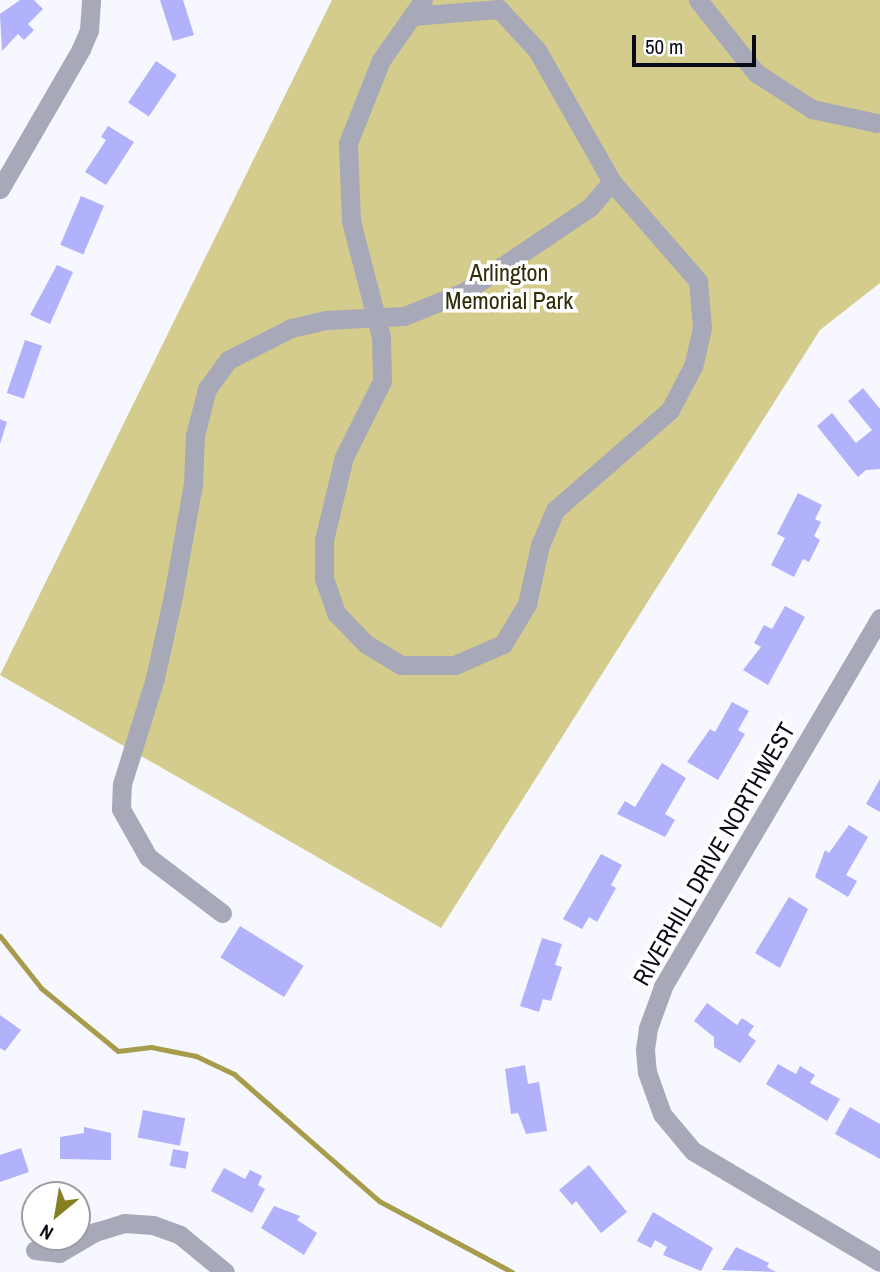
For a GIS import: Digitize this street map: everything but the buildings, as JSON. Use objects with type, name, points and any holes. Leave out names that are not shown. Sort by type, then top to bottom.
[{"type":"street","points":[[0,189],[81,49],[89,30],[92,0]]},
{"type":"street","points":[[698,0],[756,73],[812,109],[879,127]]},
{"type":"street","points":[[499,5],[537,50],[612,182],[698,281],[702,328],[693,366],[670,410],[555,510],[540,545],[527,604],[503,644],[455,665],[401,665],[366,644],[336,613],[324,579],[324,540],[344,457],[382,381],[376,318],[351,221],[348,143],[381,60],[417,8],[499,5]]},
{"type":"street","points":[[222,913],[148,858],[121,809],[122,784],[155,678],[173,596],[202,401],[217,372],[254,344],[291,328],[326,320],[404,316],[464,292],[590,207],[612,182]]},
{"type":"street","name":"RIVERHILL DRIVE NORTHWEST","points":[[880,618],[663,987],[648,1028],[645,1050],[647,1072],[662,1114],[693,1151],[880,1262]]},
{"type":"street","points":[[91,1233],[124,1223],[153,1225],[180,1235],[225,1272]]},
{"type":"street","points":[[44,1251],[62,1251]]},
{"type":"green space","name":"Arlington Memorial Park","points":[[332,0],[880,0],[880,283],[820,330],[441,928],[0,675]]},
{"type":"waterway","points":[[0,936],[41,988],[118,1051],[151,1047],[196,1056],[234,1074],[379,1201],[512,1272]]}]
